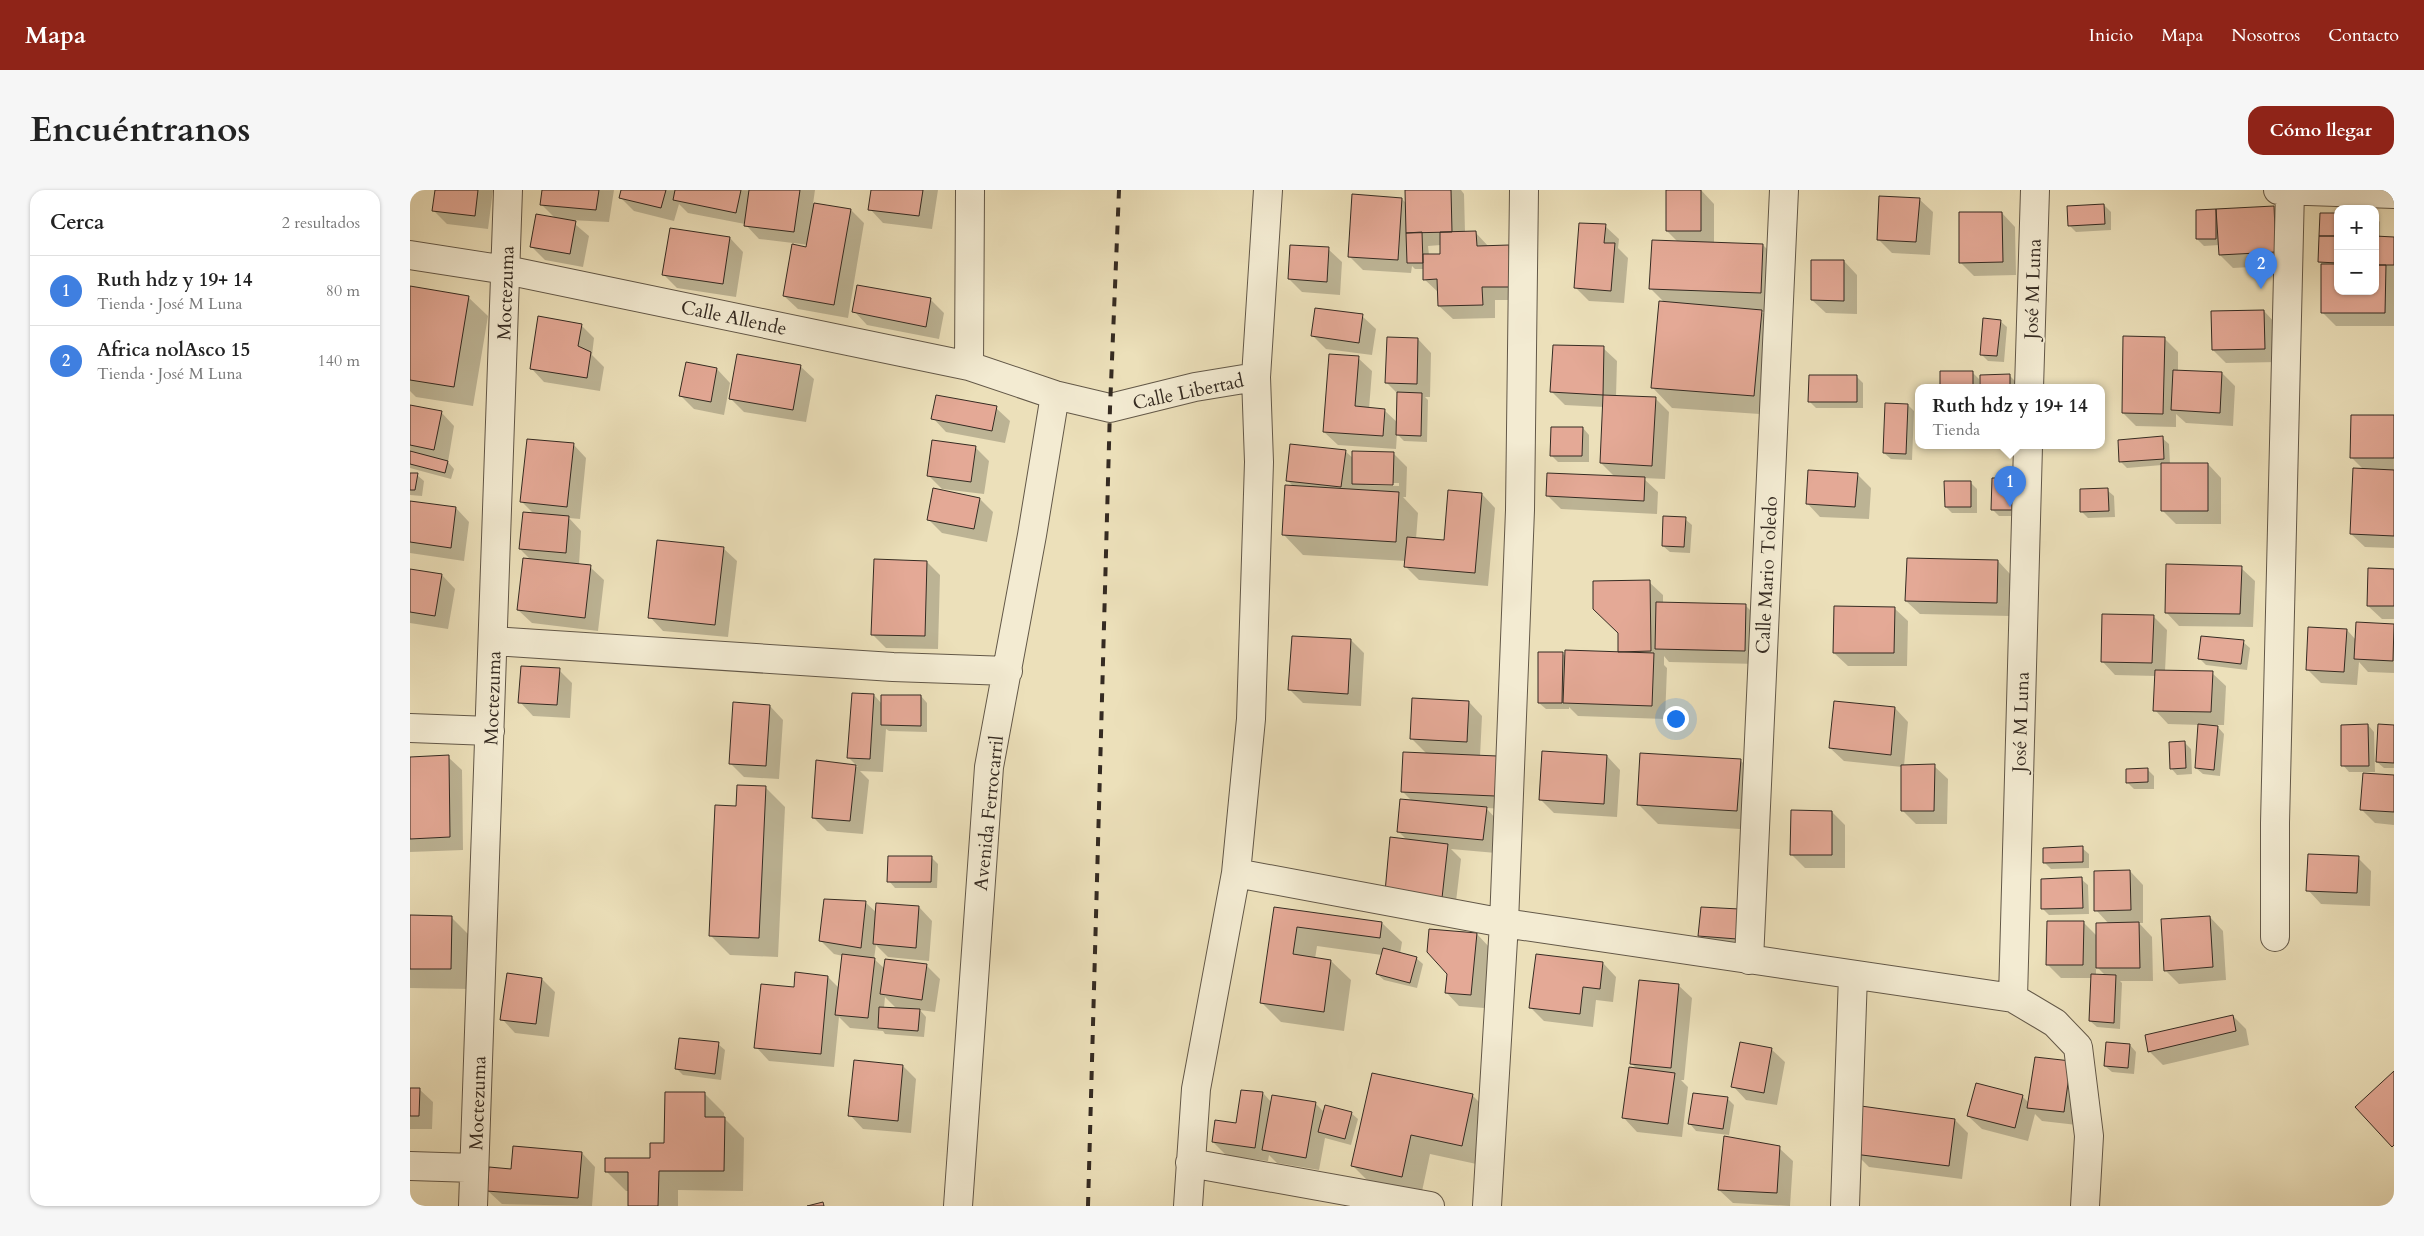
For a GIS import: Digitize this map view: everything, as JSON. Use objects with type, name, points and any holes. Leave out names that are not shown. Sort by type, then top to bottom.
[{"type":"street","name":"Moctezuma","points":[[473,1206],[494,641],[508,190]]},
{"type":"street","points":[[969,366],[970,190]]},
{"type":"street","name":"Calle Libertad","points":[[1054,395],[1110,408],[1195,387],[1256,377],[1268,190]]},
{"type":"street","points":[[1487,1206],[1504,923],[1520,510],[1524,190]]},
{"type":"street","name":"Calle Mario Toledo","points":[[1748,960],[1784,190]]},
{"type":"street","name":"José M Luna","points":[[2029,384],[2035,190]]},
{"type":"street","points":[[2278,190],[2394,194]]},
{"type":"street","points":[[2275,937],[2275,823],[2290,190]]},
{"type":"street","name":"Calle Allende","points":[[410,255],[506,270],[969,366],[1054,395]]},
{"type":"street","points":[[1188,1206],[1196,1089],[1236,873],[1251,719],[1259,472],[1256,377]]},
{"type":"street","name":"Avenida Ferrocarril","points":[[958,1206],[989,767],[1008,671],[1054,395]]},
{"type":"street","name":"José M Luna","points":[[2013,998],[2028,449]]},
{"type":"street","points":[[494,641],[893,667],[1008,671]]},
{"type":"street","points":[[410,728],[490,731]]},
{"type":"street","points":[[1236,873],[1504,923],[2013,998],[2055,1023],[2078,1047],[2088,1136],[2086,1206]]},
{"type":"street","points":[[1845,1206],[1853,975]]},
{"type":"street","points":[[1190,1163],[1430,1206]]},
{"type":"street","points":[[410,1166],[474,1168]]},
{"type":"building","points":[[435,190],[478,190],[475,216],[432,211]]},
{"type":"building","points":[[542,190],[599,190],[596,210],[540,205]]},
{"type":"building","points":[[621,190],[666,190],[661,208],[619,198]]},
{"type":"building","points":[[675,190],[741,190],[736,213],[673,200]]},
{"type":"building","points":[[749,190],[800,190],[794,232],[744,226]]},
{"type":"building","points":[[871,190],[923,190],[919,216],[868,210]]},
{"type":"building","points":[[1405,190],[1451,190],[1452,232],[1406,233]]},
{"type":"building","points":[[1666,190],[1701,190],[1701,231],[1666,231]]},
{"type":"building","points":[[1352,194],[1402,198],[1398,260],[1348,257]]},
{"type":"building","points":[[1879,196],[1920,198],[1916,242],[1877,240]]},
{"type":"building","points":[[814,203],[851,209],[834,305],[783,296],[792,244],[806,247]]},
{"type":"building","points":[[2104,204],[2105,224],[2068,226],[2067,206]]},
{"type":"building","points":[[2274,206],[2276,252],[2219,255],[2216,209]]},
{"type":"building","points":[[2216,209],[2216,239],[2196,239],[2196,210]]},
{"type":"building","points":[[1959,212],[2002,212],[2003,262],[1959,263]]},
{"type":"building","points":[[2320,213],[2334,213],[2334,236],[2319,236]]},
{"type":"building","points":[[536,214],[576,221],[570,254],[530,247]]},
{"type":"building","points":[[1579,223],[1606,224],[1604,243],[1615,243],[1611,291],[1574,288]]},
{"type":"building","points":[[670,228],[730,237],[723,284],[662,275]]},
{"type":"building","points":[[1476,231],[1477,246],[1509,245],[1510,287],[1482,287],[1483,305],[1438,306],[1437,279],[1423,280],[1423,254],[1440,254],[1440,232]]},
{"type":"building","points":[[1422,232],[1423,263],[1407,263],[1406,233]]},
{"type":"building","points":[[2319,236],[2334,236],[2334,263],[2318,262]]},
{"type":"building","points":[[2379,236],[2394,237],[2394,265],[2379,265]]},
{"type":"building","points":[[1652,240],[1763,244],[1761,293],[1649,289]]},
{"type":"building","points":[[1290,245],[1329,247],[1327,282],[1288,279]]},
{"type":"building","points":[[1811,260],[1844,260],[1844,301],[1811,300]]},
{"type":"building","points":[[2321,264],[2334,264],[2334,295],[2379,295],[2379,265],[2386,265],[2385,313],[2321,313]]},
{"type":"building","points":[[857,285],[931,298],[926,327],[852,312]]},
{"type":"building","points":[[410,286],[469,296],[454,387],[410,380]]},
{"type":"building","points":[[1659,301],[1762,310],[1754,396],[1651,388]]},
{"type":"building","points":[[1315,308],[1363,314],[1359,343],[1311,336]]},
{"type":"building","points":[[2264,310],[2265,349],[2212,350],[2211,311]]},
{"type":"building","points":[[538,316],[582,324],[578,346],[591,352],[587,378],[530,369]]},
{"type":"building","points":[[1983,318],[2001,320],[1997,356],[1980,355]]},
{"type":"building","points":[[2123,336],[2165,337],[2163,414],[2122,413]]},
{"type":"building","points":[[1387,337],[1418,338],[1417,384],[1385,383]]},
{"type":"building","points":[[1553,345],[1604,346],[1603,395],[1550,392]]},
{"type":"building","points":[[737,354],[801,365],[793,410],[729,399]]},
{"type":"building","points":[[1329,354],[1359,356],[1355,406],[1385,409],[1383,436],[1323,432]]},
{"type":"building","points":[[686,362],[717,368],[711,402],[679,396]]},
{"type":"building","points":[[2173,370],[2222,372],[2220,413],[2171,410]]},
{"type":"building","points":[[1940,371],[1973,371],[1973,384],[1940,384]]},
{"type":"building","points":[[2010,374],[2010,384],[1980,384],[1980,375]]},
{"type":"building","points":[[1809,375],[1857,375],[1857,402],[1808,402]]},
{"type":"building","points":[[1397,392],[1422,393],[1421,436],[1396,435]]},
{"type":"building","points":[[936,395],[997,406],[992,431],[931,419]]},
{"type":"building","points":[[1603,395],[1656,397],[1652,466],[1600,463]]},
{"type":"building","points":[[1885,403],[1908,404],[1906,454],[1883,453]]},
{"type":"building","points":[[410,405],[442,411],[434,450],[410,445]]},
{"type":"building","points":[[2351,415],[2394,415],[2394,458],[2350,458]]},
{"type":"building","points":[[1551,427],[1583,427],[1582,456],[1550,456]]},
{"type":"building","points":[[2163,436],[2164,459],[2119,462],[2118,440]]},
{"type":"building","points":[[527,439],[574,443],[567,507],[520,502]]},
{"type":"building","points":[[932,440],[976,446],[971,482],[927,476]]},
{"type":"building","points":[[1290,444],[1346,450],[1341,487],[1286,481]]},
{"type":"building","points":[[410,451],[448,461],[445,473],[410,464]]},
{"type":"building","points":[[1352,451],[1394,452],[1393,485],[1352,484]]},
{"type":"building","points":[[2161,463],[2208,463],[2208,511],[2161,511]]},
{"type":"building","points":[[2353,468],[2394,470],[2394,536],[2350,534]]},
{"type":"building","points":[[1808,470],[1858,473],[1855,507],[1806,504]]},
{"type":"building","points":[[410,473],[418,473],[415,490],[410,490]]},
{"type":"building","points":[[1547,473],[1645,477],[1644,501],[1546,496]]},
{"type":"building","points":[[1992,478],[2012,478],[2012,510],[1991,510]]},
{"type":"building","points":[[1944,481],[1971,481],[1971,507],[1945,507]]},
{"type":"building","points":[[1285,485],[1399,492],[1396,542],[1282,535]]},
{"type":"building","points":[[933,488],[980,498],[974,529],[927,520]]},
{"type":"building","points":[[2108,488],[2109,511],[2080,512],[2080,489]]},
{"type":"building","points":[[1448,490],[1482,493],[1475,573],[1404,567],[1407,537],[1444,540]]},
{"type":"building","points":[[410,501],[456,507],[451,548],[410,542]]},
{"type":"building","points":[[523,512],[569,516],[566,553],[519,549]]},
{"type":"building","points":[[1663,516],[1686,517],[1684,547],[1662,546]]},
{"type":"building","points":[[657,540],[724,547],[715,625],[648,618]]},
{"type":"building","points":[[523,558],[591,565],[585,618],[517,610]]},
{"type":"building","points":[[1907,558],[1998,560],[1997,603],[1905,601]]},
{"type":"building","points":[[874,559],[927,561],[925,636],[871,635]]},
{"type":"building","points":[[2166,564],[2242,566],[2240,614],[2165,613]]},
{"type":"building","points":[[2368,568],[2394,569],[2394,606],[2367,606]]},
{"type":"building","points":[[410,569],[442,574],[435,616],[410,612]]},
{"type":"building","points":[[1650,580],[1651,651],[1618,652],[1618,633],[1593,609],[1593,581]]},
{"type":"building","points":[[1656,602],[1746,604],[1745,651],[1655,649]]},
{"type":"building","points":[[1834,606],[1895,607],[1894,653],[1833,653]]},
{"type":"building","points":[[2102,614],[2154,615],[2152,663],[2101,662]]},
{"type":"building","points":[[2356,622],[2394,624],[2393,661],[2354,659]]},
{"type":"building","points":[[2308,627],[2347,629],[2344,672],[2306,670]]},
{"type":"building","points":[[1292,636],[1351,639],[1348,694],[1288,690]]},
{"type":"building","points":[[2201,636],[2244,640],[2241,664],[2198,659]]},
{"type":"building","points":[[1565,650],[1654,653],[1652,706],[1563,703]]},
{"type":"building","points":[[1538,652],[1563,652],[1562,703],[1538,703]]},
{"type":"building","points":[[521,666],[560,668],[557,705],[518,703]]},
{"type":"building","points":[[2155,670],[2213,671],[2211,712],[2153,711]]},
{"type":"building","points":[[852,693],[874,694],[870,759],[847,758]]},
{"type":"building","points":[[881,695],[921,695],[921,726],[881,725]]},
{"type":"building","points":[[1412,698],[1469,701],[1467,742],[1410,739]]},
{"type":"building","points":[[1834,701],[1895,707],[1891,755],[1829,748]]},
{"type":"building","points":[[733,702],[770,705],[766,766],[729,764]]},
{"type":"building","points":[[2198,724],[2218,726],[2214,770],[2195,768]]},
{"type":"building","points":[[2368,724],[2369,766],[2341,766],[2341,725]]},
{"type":"building","points":[[2378,724],[2394,725],[2394,763],[2376,762]]},
{"type":"building","points":[[2185,741],[2186,768],[2170,769],[2169,742]]},
{"type":"building","points":[[1542,751],[1607,755],[1604,804],[1539,800]]},
{"type":"building","points":[[1403,752],[1497,756],[1495,796],[1401,792]]},
{"type":"building","points":[[1640,753],[1741,759],[1737,811],[1637,805]]},
{"type":"building","points":[[449,755],[450,837],[410,839],[410,757]]},
{"type":"building","points":[[816,760],[856,765],[850,821],[812,818]]},
{"type":"building","points":[[1935,764],[1934,811],[1901,811],[1901,765]]},
{"type":"building","points":[[2148,768],[2148,782],[2126,783],[2126,769]]},
{"type":"building","points":[[2363,773],[2394,775],[2394,812],[2360,810]]},
{"type":"building","points":[[737,785],[766,786],[759,938],[709,936],[715,805],[736,806]]},
{"type":"building","points":[[1400,799],[1487,807],[1483,840],[1397,832]]},
{"type":"building","points":[[1791,810],[1832,811],[1832,855],[1790,855]]},
{"type":"building","points":[[1390,837],[1448,844],[1442,898],[1385,892]]},
{"type":"building","points":[[2083,846],[2083,862],[2043,863],[2043,848]]},
{"type":"building","points":[[2308,854],[2359,856],[2357,893],[2306,891]]},
{"type":"building","points":[[888,856],[932,856],[931,882],[887,882]]},
{"type":"building","points":[[2130,870],[2131,910],[2094,911],[2094,871]]},
{"type":"building","points":[[2082,877],[2083,908],[2041,909],[2041,879]]},
{"type":"building","points":[[824,899],[866,901],[861,948],[819,941]]},
{"type":"building","points":[[876,903],[919,906],[916,948],[873,944]]},
{"type":"building","points":[[1274,907],[1382,922],[1380,938],[1297,927],[1293,954],[1331,960],[1324,1012],[1260,1003]]},
{"type":"building","points":[[1701,907],[1739,909],[1737,939],[1698,936]]},
{"type":"building","points":[[410,915],[452,916],[451,969],[410,969]]},
{"type":"building","points":[[2210,916],[2213,967],[2164,971],[2161,919]]},
{"type":"building","points":[[2047,921],[2084,921],[2083,965],[2046,965]]},
{"type":"building","points":[[2139,922],[2140,968],[2096,968],[2096,923]]},
{"type":"building","points":[[1429,929],[1477,933],[1471,995],[1445,993],[1447,974],[1427,952]]},
{"type":"building","points":[[1383,948],[1417,957],[1410,983],[1376,974]]},
{"type":"building","points":[[842,954],[875,958],[868,1018],[835,1015]]},
{"type":"building","points":[[1536,954],[1603,962],[1600,989],[1583,987],[1580,1014],[1529,1008]]},
{"type":"building","points":[[885,959],[927,964],[922,1000],[880,994]]},
{"type":"building","points":[[795,972],[828,976],[821,1054],[754,1048],[761,984],[794,987]]},
{"type":"building","points":[[507,973],[542,978],[536,1024],[500,1020]]},
{"type":"building","points":[[2091,974],[2116,975],[2114,1023],[2089,1021]]},
{"type":"building","points":[[1639,980],[1679,984],[1671,1068],[1630,1064]]},
{"type":"building","points":[[879,1007],[920,1009],[918,1031],[878,1028]]},
{"type":"building","points":[[2233,1015],[2236,1031],[2148,1052],[2145,1035]]},
{"type":"building","points":[[679,1038],[719,1042],[715,1074],[675,1069]]},
{"type":"building","points":[[1740,1042],[1772,1048],[1764,1093],[1731,1087]]},
{"type":"building","points":[[2106,1042],[2130,1044],[2128,1068],[2104,1066]]},
{"type":"building","points":[[2035,1057],[2071,1061],[2064,1112],[2027,1108]]},
{"type":"building","points":[[854,1060],[903,1065],[898,1121],[848,1116]]},
{"type":"building","points":[[1629,1067],[1675,1073],[1668,1124],[1622,1118]]},
{"type":"building","points":[[2394,1071],[2394,1145],[2392,1147],[2355,1107]]},
{"type":"building","points":[[1372,1073],[1473,1094],[1462,1146],[1411,1135],[1402,1177],[1351,1166]]},
{"type":"building","points":[[1976,1083],[2023,1095],[2015,1128],[1967,1116]]},
{"type":"building","points":[[410,1088],[420,1088],[419,1116],[410,1116]]},
{"type":"building","points":[[1241,1090],[1263,1092],[1255,1148],[1212,1142],[1215,1120],[1236,1123]]},
{"type":"building","points":[[665,1092],[705,1092],[705,1117],[725,1117],[724,1171],[659,1171],[658,1206],[628,1206],[628,1172],[605,1172],[605,1158],[650,1158],[650,1143],[664,1143]]},
{"type":"building","points":[[1693,1093],[1728,1097],[1723,1129],[1688,1124]]},
{"type":"building","points":[[1272,1095],[1316,1102],[1306,1158],[1262,1150]]},
{"type":"building","points":[[1325,1105],[1352,1112],[1345,1139],[1318,1132]]},
{"type":"building","points":[[1861,1106],[1955,1119],[1949,1166],[1854,1154]]},
{"type":"building","points":[[1724,1136],[1780,1146],[1777,1193],[1718,1190]]},
{"type":"building","points":[[513,1146],[582,1152],[578,1198],[487,1191],[489,1167],[511,1169]]},
{"type":"building","points":[[823,1202],[824,1206],[807,1206]]},
{"type":"railway","points":[[1088,1206],[1110,408],[1119,190]]},
{"type":"place","name":"Africa nolAsco 15","points":[[2261,289]]},
{"type":"place","name":"Ruth hdz y 19+ 14","points":[[2010,507]]}]
